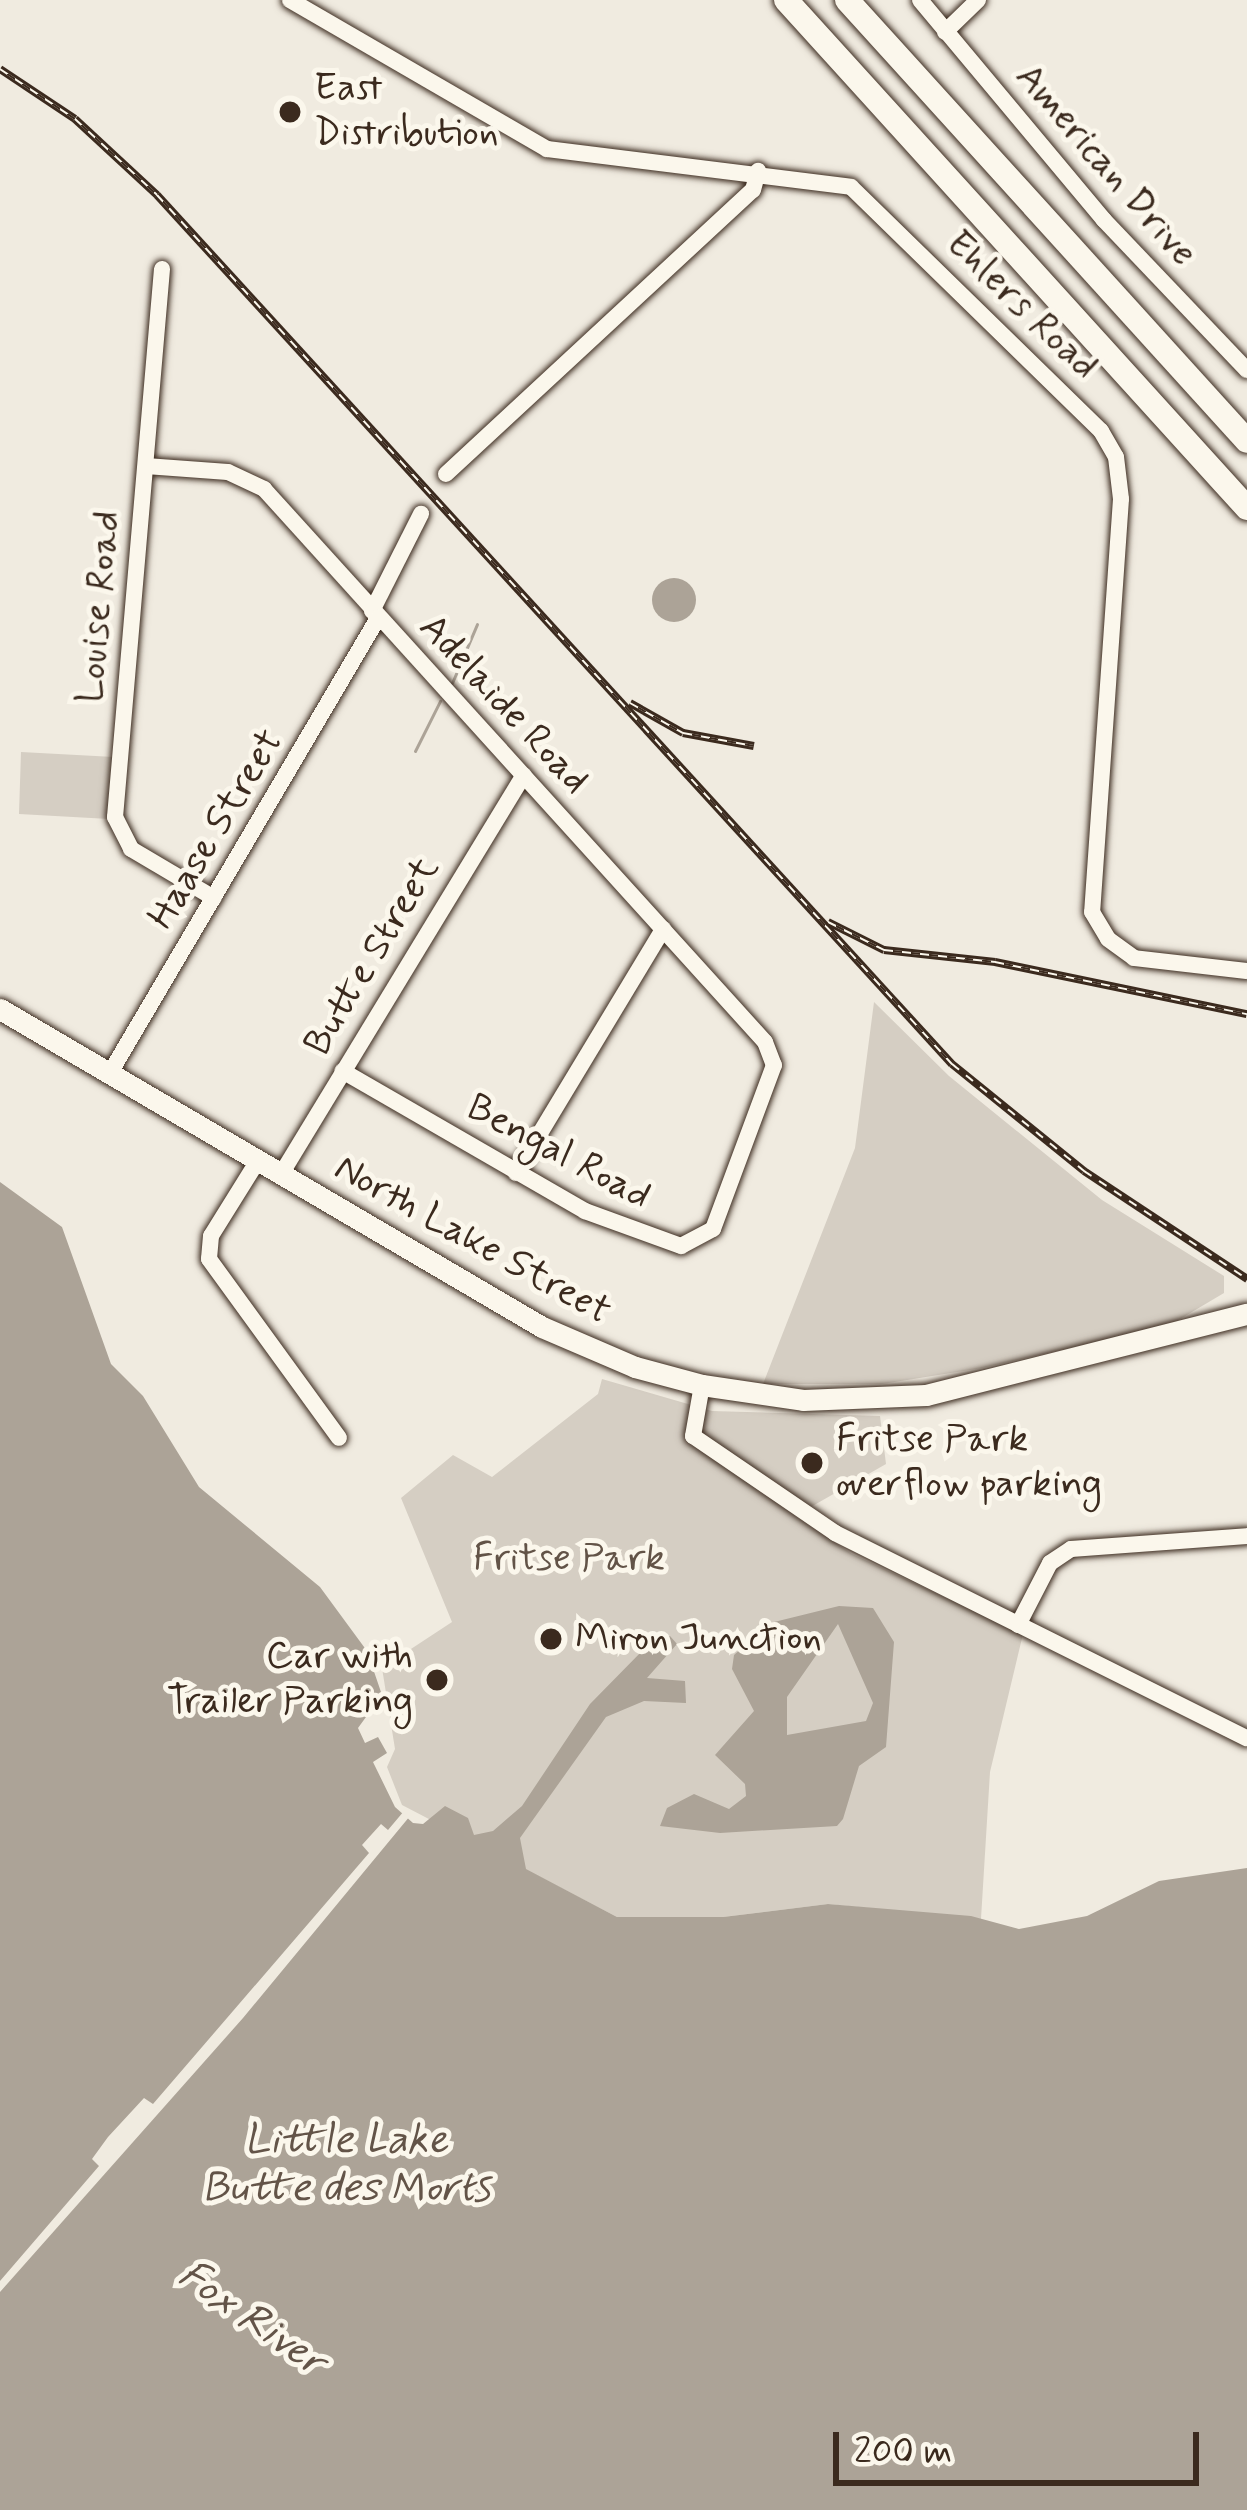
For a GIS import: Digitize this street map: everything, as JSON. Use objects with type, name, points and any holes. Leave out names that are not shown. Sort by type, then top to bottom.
[{"type":"highway","points":[[786,0],[1247,508]]},
{"type":"highway","points":[[847,0],[1247,441]]},
{"type":"main road","name":"North Lake Street","points":[[0,1009],[561,1337],[702,1385],[821,1400],[926,1395],[1243,1316]]},
{"type":"street","name":"Ehlers Road","points":[[290,0],[537,146],[833,181],[868,198],[965,306],[1109,443],[1121,499],[1092,912],[1108,939],[1134,958],[1247,971]]},
{"type":"street","name":"American Drive","points":[[920,0],[1104,220],[1247,370]]},
{"type":"street","points":[[945,32],[978,0]]},
{"type":"street","points":[[446,474],[753,190],[758,171]]},
{"type":"street","name":"Louise Road","points":[[162,269],[115,817],[131,849],[214,898]]},
{"type":"street","name":"Adelaide Road","points":[[146,466],[254,481],[663,929],[773,1058]]},
{"type":"street","name":"Haase Street","points":[[110,1073],[375,615],[421,514]]},
{"type":"street","name":"Butte Street","points":[[280,1176],[524,775]]},
{"type":"street","points":[[516,1173],[663,929]]},
{"type":"street","name":"Bengal Road","points":[[343,1071],[516,1173],[663,1243],[697,1241],[717,1221],[773,1058]]},
{"type":"street","points":[[257,1162],[211,1236],[209,1259],[339,1438]]},
{"type":"street","points":[[702,1385],[692,1426],[702,1443],[835,1533],[1247,1738]]},
{"type":"street","points":[[1018,1625],[1050,1563],[1071,1550],[1247,1536]]},
{"type":"green space","points":[[21,752],[114,757],[109,819],[19,814]]},
{"type":"green space","points":[[874,1002],[949,1076],[1102,1200],[1224,1276],[1224,1293],[1170,1325],[982,1368],[882,1384],[763,1384],[855,1148]]},
{"type":"green space","name":"Fritse Park","points":[[602,1379],[712,1411],[880,1416],[886,1464],[795,1516],[852,1554],[1023,1634],[990,1772],[981,1919],[828,1904],[723,1917],[617,1917],[402,1805],[387,1767],[395,1749],[382,1668],[452,1622],[401,1498],[453,1455],[492,1477],[598,1394]]},
{"type":"water","points":[[674,578],[689,585],[696,600],[689,615],[674,622],[659,615],[652,600],[659,585]]},
{"type":"water","name":"Little Lake Butte des Morts","points":[[0,1182],[62,1227],[111,1364],[143,1396],[199,1487],[320,1587],[367,1651],[382,1695],[358,1728],[365,1743],[378,1737],[387,1753],[373,1762],[395,1807],[413,1823],[423,1824],[445,1806],[468,1818],[474,1835],[493,1831],[522,1806],[590,1704],[643,1650],[670,1636],[677,1644],[647,1678],[685,1681],[686,1703],[644,1701],[606,1717],[520,1838],[526,1869],[617,1917],[723,1917],[828,1904],[971,1916],[1019,1929],[1087,1916],[1159,1881],[1247,1868],[1247,2510],[0,2510]]},
{"type":"water","points":[[839,1606],[873,1608],[894,1642],[886,1747],[859,1766],[837,1826],[720,1833],[660,1826],[667,1808],[694,1794],[729,1809],[746,1796],[745,1784],[715,1755],[754,1711],[732,1669],[734,1655],[770,1623]],"holes":[[[838,1624],[873,1703],[866,1721],[787,1735],[787,1697]]]},
{"type":"pier","points":[[404,1811],[410,1816],[243,2018],[0,2292],[0,2281],[99,2166],[92,2159],[108,2137],[144,2098],[153,2104],[369,1853],[362,1845],[381,1824],[388,1830]]},
{"type":"waterway","points":[[452,683],[477,624]]},
{"type":"waterway","points":[[415,751],[440,701]]},
{"type":"railway","points":[[0,69],[75,119],[157,195],[952,1064],[1084,1171],[1247,1279]]},
{"type":"railway","points":[[630,703],[683,733],[754,746]]},
{"type":"railway","points":[[828,922],[884,950],[995,962],[1247,1014]]},
{"type":"place","name":"East Distribution","points":[[290,112]]},
{"type":"place","name":"Fritse Park overflow parking","points":[[812,1463]]},
{"type":"place","name":"Miron Junction","points":[[551,1639]]},
{"type":"place","name":"Car with Trailer Parking","points":[[437,1680]]},
{"type":"water label","name":"Fox River","points":[[251,2319]]}]
